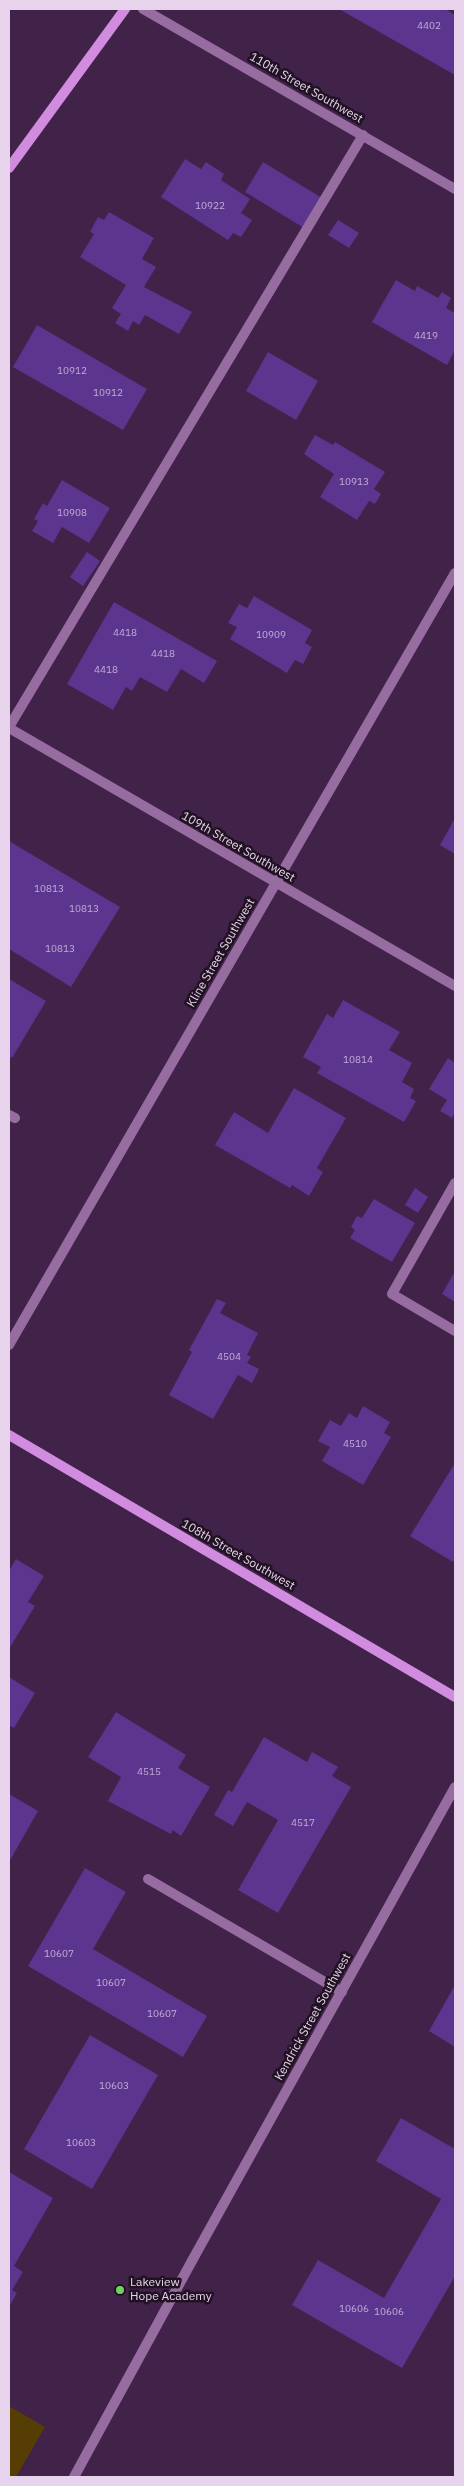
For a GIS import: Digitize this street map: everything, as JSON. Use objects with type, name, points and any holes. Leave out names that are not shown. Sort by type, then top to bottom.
[{"type":"street","points":[[9,168],[125,9]]},
{"type":"street","name":"110th Street Southwest","points":[[143,9],[455,189]]},
{"type":"street","points":[[9,727],[363,135]]},
{"type":"street","name":"Kline Street Southwest","points":[[9,1345],[455,573]]},
{"type":"street","name":"109th Street Southwest","points":[[9,727],[455,986]]},
{"type":"street","points":[[455,1183],[392,1294],[455,1331]]},
{"type":"street","name":"108th Street Southwest","points":[[9,1435],[455,1696]]},
{"type":"street","name":"Kendrick Street Southwest","points":[[74,2477],[455,1788]]},
{"type":"street","points":[[148,1879],[342,1992]]},
{"type":"shaded area","points":[[9,2406],[45,2427],[16,2477],[9,2477]]},
{"type":"building","points":[[339,9],[445,9],[455,15],[455,75]]},
{"type":"building","points":[[185,159],[201,169],[206,162],[224,174],[221,180],[250,199],[241,213],[252,220],[241,237],[233,233],[228,240],[161,197]]},
{"type":"building","points":[[263,162],[322,198],[304,228],[245,192]]},
{"type":"building","points":[[109,212],[154,238],[142,259],[156,267],[144,287],[192,312],[179,334],[145,315],[139,325],[133,321],[128,331],[115,323],[121,314],[112,308],[126,285],[80,257],[94,234],[90,232],[98,217],[104,220]]},
{"type":"building","points":[[338,220],[359,233],[349,248],[328,235]]},
{"type":"building","points":[[396,280],[415,291],[417,286],[438,298],[442,292],[451,298],[446,308],[455,313],[455,350],[447,365],[372,322]]},
{"type":"building","points":[[37,325],[147,389],[123,430],[13,367]]},
{"type":"building","points":[[268,352],[318,381],[296,420],[246,391]]},
{"type":"building","points":[[315,435],[333,445],[335,442],[385,472],[374,489],[381,494],[375,504],[369,501],[357,520],[320,497],[334,474],[304,454]]},
{"type":"building","points":[[62,480],[110,508],[89,543],[62,527],[53,543],[32,531],[38,521],[34,519],[43,503],[47,506]]},
{"type":"building","points":[[87,552],[100,561],[83,586],[70,577]]},
{"type":"building","points":[[254,596],[312,630],[305,643],[312,647],[303,664],[295,660],[287,673],[230,639],[237,627],[228,623],[239,604],[247,608]]},
{"type":"building","points":[[114,602],[217,661],[204,683],[181,669],[167,692],[140,677],[132,691],[126,687],[113,710],[67,684]]},
{"type":"building","points":[[455,818],[455,854],[440,845]]},
{"type":"building","points":[[9,841],[120,907],[71,987],[9,949]]},
{"type":"building","points":[[9,979],[46,1001],[12,1058],[9,1056]]},
{"type":"building","points":[[343,1000],[400,1032],[389,1050],[412,1063],[402,1082],[414,1089],[410,1098],[416,1101],[404,1122],[317,1073],[321,1067],[303,1057],[327,1014],[333,1018]]},
{"type":"building","points":[[448,1058],[455,1063],[455,1112],[452,1118],[440,1111],[447,1100],[429,1089]]},
{"type":"building","points":[[294,1088],[346,1118],[317,1168],[323,1172],[309,1196],[292,1185],[290,1188],[215,1145],[234,1112],[268,1133]]},
{"type":"building","points":[[415,1188],[428,1197],[418,1213],[405,1205]]},
{"type":"building","points":[[374,1199],[415,1223],[392,1262],[350,1238],[355,1230],[351,1227],[357,1216],[362,1218]]},
{"type":"building","points":[[455,1271],[455,1302],[442,1294]]},
{"type":"building","points":[[217,1299],[226,1303],[220,1313],[258,1333],[247,1355],[251,1357],[247,1363],[259,1369],[252,1383],[238,1375],[213,1419],[169,1395],[192,1352],[189,1350]]},
{"type":"building","points":[[363,1406],[390,1422],[384,1433],[391,1437],[363,1485],[322,1461],[330,1447],[318,1441],[330,1420],[341,1426],[349,1413],[357,1418]]},
{"type":"building","points":[[455,1463],[455,1558],[453,1562],[410,1536]]},
{"type":"building","points":[[16,1559],[44,1576],[28,1602],[35,1606],[9,1649],[9,1571]]},
{"type":"building","points":[[9,1677],[35,1693],[14,1728],[9,1725]]},
{"type":"building","points":[[116,1712],[186,1755],[178,1768],[210,1787],[181,1836],[173,1830],[171,1834],[108,1801],[121,1777],[88,1757]]},
{"type":"building","points":[[264,1737],[307,1762],[312,1752],[338,1767],[332,1776],[351,1787],[278,1913],[238,1890],[278,1820],[247,1802],[233,1826],[214,1815],[228,1790],[232,1792]]},
{"type":"building","points":[[9,1794],[38,1811],[9,1862]]},
{"type":"building","points":[[85,1868],[126,1892],[93,1949],[207,2016],[183,2057],[28,1966]]},
{"type":"building","points":[[455,1985],[455,2047],[429,2031]]},
{"type":"building","points":[[90,2035],[158,2075],[92,2189],[24,2149]]},
{"type":"building","points":[[401,2118],[455,2149],[455,2276],[402,2368],[292,2305],[318,2260],[384,2298],[441,2199],[376,2161]]},
{"type":"building","points":[[9,2172],[53,2198],[14,2266],[23,2272],[12,2290],[17,2293],[9,2307]]},
{"type":"place","name":"Lakeview Hope Academy","points":[[120,2290]]}]
